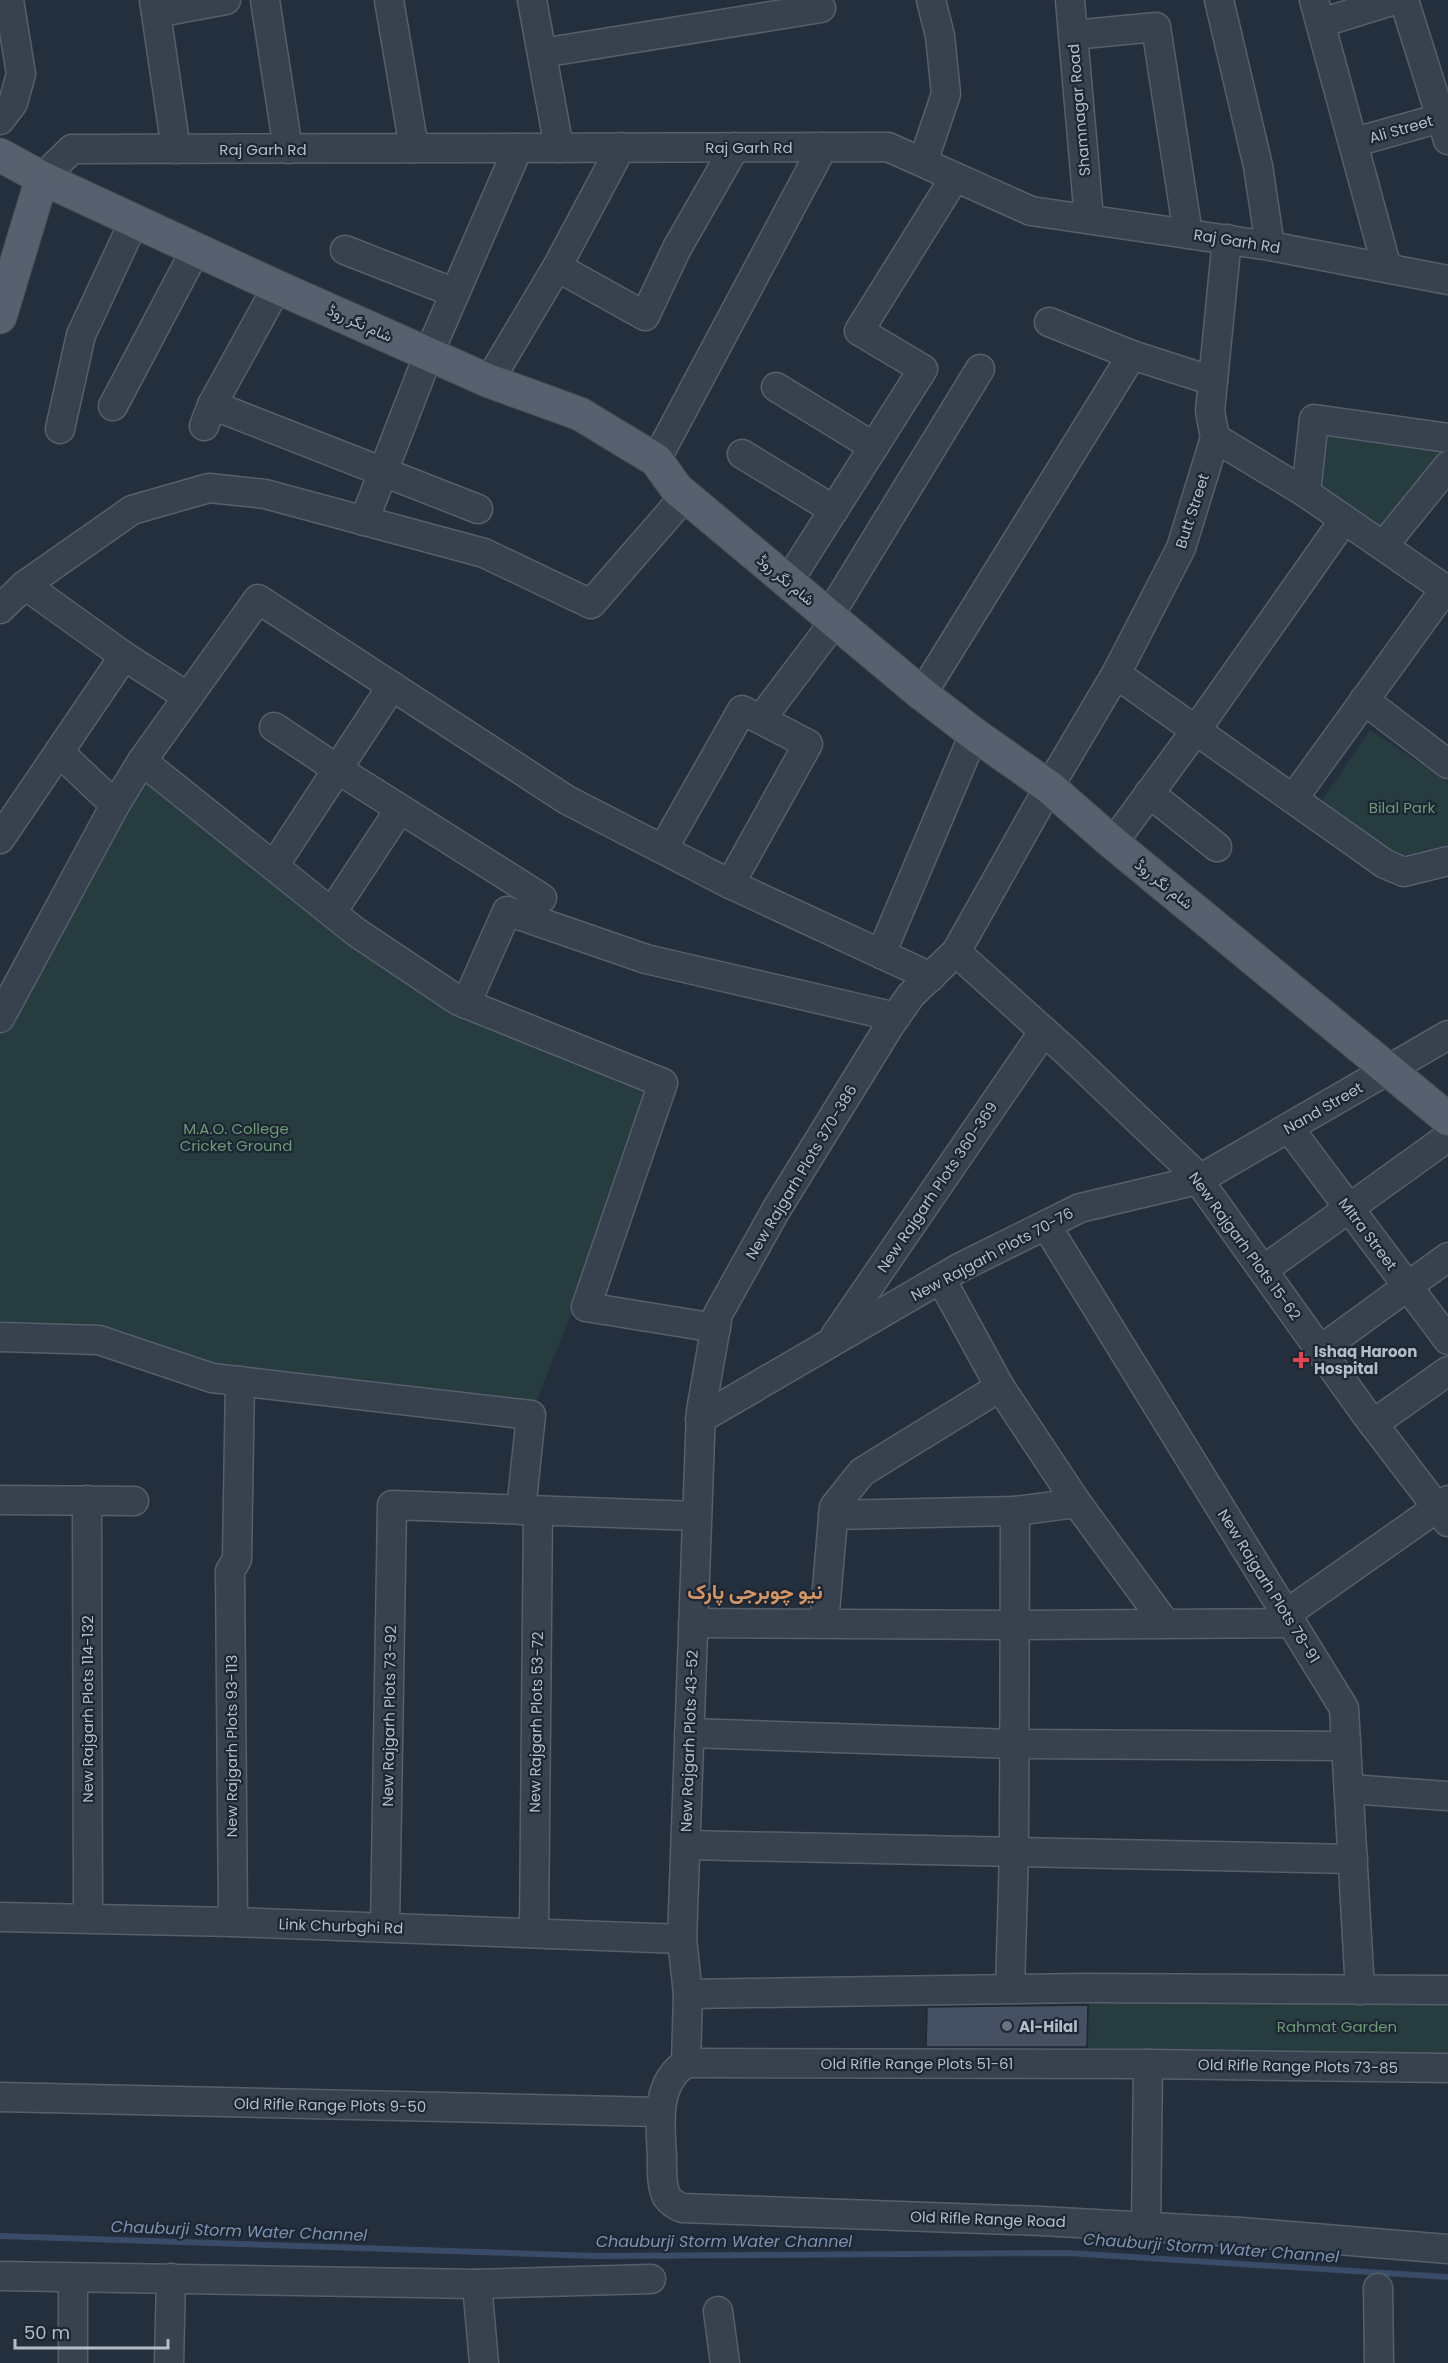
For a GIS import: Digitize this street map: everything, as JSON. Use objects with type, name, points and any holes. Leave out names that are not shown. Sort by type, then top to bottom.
[{"type":"main road","name":"شام نگر روڈ","points":[[0,155],[42,178],[277,287],[489,381],[580,414],[656,460],[676,489],[922,694],[1049,787],[1113,843],[1448,1119]]},
{"type":"main road","points":[[0,317],[42,178]]},
{"type":"street","points":[[0,120],[13,103],[21,74],[9,0]]},
{"type":"street","points":[[176,149],[155,6],[226,0]]},
{"type":"street","points":[[265,0],[288,149]]},
{"type":"street","points":[[389,0],[414,148]]},
{"type":"street","points":[[532,0],[559,148]]},
{"type":"street","points":[[923,162],[946,94],[940,36],[931,0]]},
{"type":"street","name":"Shamnagar Road","points":[[1070,0],[1089,219]]},
{"type":"street","points":[[1218,0],[1258,166],[1270,246]]},
{"type":"street","points":[[1387,268],[1318,11],[1395,0]]},
{"type":"street","points":[[1404,0],[1446,125]]},
{"type":"street","points":[[542,53],[821,8]]},
{"type":"street","points":[[1073,35],[1156,27],[1188,234]]},
{"type":"street","name":"Ali Street","points":[[1355,142],[1446,125]]},
{"type":"street","points":[[489,381],[556,267],[621,147]]},
{"type":"street","points":[[556,267],[645,316],[677,248],[735,147]]},
{"type":"street","points":[[656,460],[823,147]]},
{"type":"street","name":"Raj Garh Rd","points":[[42,178],[72,149],[888,147],[1031,211],[1270,246],[1448,280]]},
{"type":"street","points":[[364,521],[429,353],[518,148]]},
{"type":"street","points":[[788,582],[922,369],[859,331],[955,177]]},
{"type":"street","points":[[60,429],[81,335],[134,221]]},
{"type":"street","name":"Butt Street","points":[[956,952],[1116,674],[1181,548],[1215,438],[1210,411],[1227,239]]},
{"type":"street","points":[[113,406],[196,249]]},
{"type":"street","points":[[345,250],[455,293]]},
{"type":"street","points":[[277,287],[208,416],[383,472],[478,509]]},
{"type":"street","points":[[1049,322],[1132,355],[1213,381]]},
{"type":"street","points":[[922,694],[1132,355]]},
{"type":"street","points":[[760,719],[832,618],[980,369]]},
{"type":"street","points":[[776,387],[874,447]]},
{"type":"street","points":[[1306,493],[1314,419],[1448,438]]},
{"type":"street","points":[[1215,438],[1306,493],[1447,590],[1293,799]]},
{"type":"street","points":[[742,454],[834,510]]},
{"type":"street","points":[[1384,545],[1448,466]]},
{"type":"street","points":[[0,609],[25,585],[132,510],[210,488],[265,494],[484,553],[591,604],[685,496]]},
{"type":"street","points":[[1113,843],[1344,520]]},
{"type":"street","points":[[25,585],[124,656],[188,697]]},
{"type":"street","points":[[0,1018],[115,805],[142,761],[258,598],[567,800],[730,884],[931,977]]},
{"type":"street","points":[[0,839],[124,656]]},
{"type":"street","points":[[1116,674],[1385,864],[1404,872],[1448,861]]},
{"type":"street","points":[[274,866],[392,686]]},
{"type":"street","points":[[1364,700],[1448,764]]},
{"type":"street","points":[[663,849],[742,710],[808,744],[730,884]]},
{"type":"street","points":[[274,727],[542,898]]},
{"type":"street","points":[[881,954],[974,734]]},
{"type":"street","points":[[59,752],[115,805]]},
{"type":"street","points":[[142,761],[356,932],[466,1004],[663,1083],[586,1307],[716,1328]]},
{"type":"street","points":[[1149,793],[1217,847]]},
{"type":"street","points":[[332,912],[400,809]]},
{"type":"street","points":[[466,1004],[507,911],[646,959],[896,1017]]},
{"type":"street","name":"New Rajgarh Plots 370-386","points":[[700,1419],[718,1314],[776,1210],[896,1017],[911,995],[956,952]]},
{"type":"street","name":"New Rajgarh Plots 15-62","points":[[956,952],[1044,1031],[1175,1155],[1198,1180],[1373,1424],[1444,1510]]},
{"type":"street","name":"New Rajgarh Plots 360-369","points":[[831,1342],[1044,1031]]},
{"type":"street","name":"Nand Street","points":[[1198,1180],[1448,1035]]},
{"type":"street","name":"MItra Street","points":[[1289,1128],[1448,1340]]},
{"type":"street","points":[[1263,1270],[1448,1137]]},
{"type":"street","name":"New Rajgarh Plots 70-76","points":[[700,1419],[940,1279],[1080,1208],[1198,1180]]},
{"type":"street","name":"New Rajgarh Plots 78-91","points":[[1046,1225],[1344,1708],[1360,1990]]},
{"type":"street","points":[[1320,1350],[1448,1257]]},
{"type":"street","points":[[940,1279],[1000,1387],[1077,1503],[1165,1623]]},
{"type":"street","points":[[0,1337],[99,1340],[212,1378],[240,1381]]},
{"type":"street","points":[[1373,1424],[1448,1371]]},
{"type":"street","name":"New Rajgarh Plots 53-72","points":[[240,1381],[531,1414],[534,1932]]},
{"type":"street","name":"New Rajgarh Plots 93-113","points":[[233,1922],[230,1571],[237,1559],[240,1381]]},
{"type":"street","points":[[824,1623],[834,1507],[862,1472],[1000,1387]]},
{"type":"street","name":"New Rajgarh Plots 43-52","points":[[686,2063],[688,1994],[682,1939],[700,1419]]},
{"type":"street","points":[[0,1500],[134,1501]]},
{"type":"street","name":"New Rajgarh Plots 114-132","points":[[87,1500],[88,1918]]},
{"type":"street","points":[[833,1515],[1016,1511],[1077,1503]]},
{"type":"street","name":"New Rajgarh Plots 73-92","points":[[385,1927],[392,1504],[530,1511]]},
{"type":"street","points":[[693,1623],[1015,1625],[1165,1623],[1288,1618],[1444,1510]]},
{"type":"street","points":[[530,1511],[696,1516]]},
{"type":"street","points":[[1010,1989],[1014,1853],[1016,1511]]},
{"type":"street","points":[[689,1733],[1013,1744],[1346,1746]]},
{"type":"street","points":[[1349,1789],[1448,1796]]},
{"type":"street","points":[[686,1845],[1353,1859]]},
{"type":"street","name":"Link Churbghi Rd","points":[[0,1917],[233,1922],[682,1939]]},
{"type":"street","points":[[688,1994],[1010,1989],[1448,1990]]},
{"type":"street","points":[[660,2112],[664,2092],[671,2077],[686,2063]]},
{"type":"street","name":"Old Rifle Range Plots 51-61","points":[[686,2063],[1148,2064]]},
{"type":"street","points":[[1146,2227],[1148,2064]]},
{"type":"street","name":"Old Rifle Range Plots 73-85","points":[[1148,2064],[1448,2068]]},
{"type":"street","name":"Old Rifle Range Plots 9-50","points":[[0,2097],[660,2112]]},
{"type":"street","name":"Old Rifle Range Road","points":[[660,2112],[663,2186],[672,2203],[682,2208],[1241,2232],[1448,2249]]},
{"type":"street","points":[[0,2276],[477,2284],[651,2279]]},
{"type":"street","points":[[73,2278],[73,2363]]},
{"type":"street","points":[[169,2363],[171,2278]]},
{"type":"street","points":[[477,2284],[484,2363]]},
{"type":"street","points":[[1377,2288],[1379,2363]]},
{"type":"street","points":[[718,2311],[725,2363]]},
{"type":"green space","points":[[1325,430],[1438,449],[1441,460],[1382,531],[1321,489]]},
{"type":"green space","name":"Bilal Park","points":[[1370,730],[1448,782],[1448,845],[1410,855],[1387,852],[1320,803]]},
{"type":"green space","name":"M.A.O. College Cricket Ground","points":[[142,761],[466,1004],[663,1083],[531,1415],[212,1378],[99,1340],[0,1337],[0,1019]]},
{"type":"green space","name":"Rahmat Garden","points":[[1089,1988],[1448,1989],[1448,2066],[1087,2059]]},
{"type":"building","name":"Al-Hilal","points":[[1088,2005],[1087,2047],[926,2047],[927,2007]]},
{"type":"waterway","name":"Chauburji Storm Water Channel","points":[[0,2236],[596,2256],[1068,2253],[1448,2277]]},
{"type":"place","name":"Ishaq Haroon Hospital","points":[[1301,1360]]},
{"type":"place","name":"Al-Hilal","points":[[1007,2026]]},
{"type":"district","name":"نیو چوبرجی پارک","points":[[755,1591]]}]
